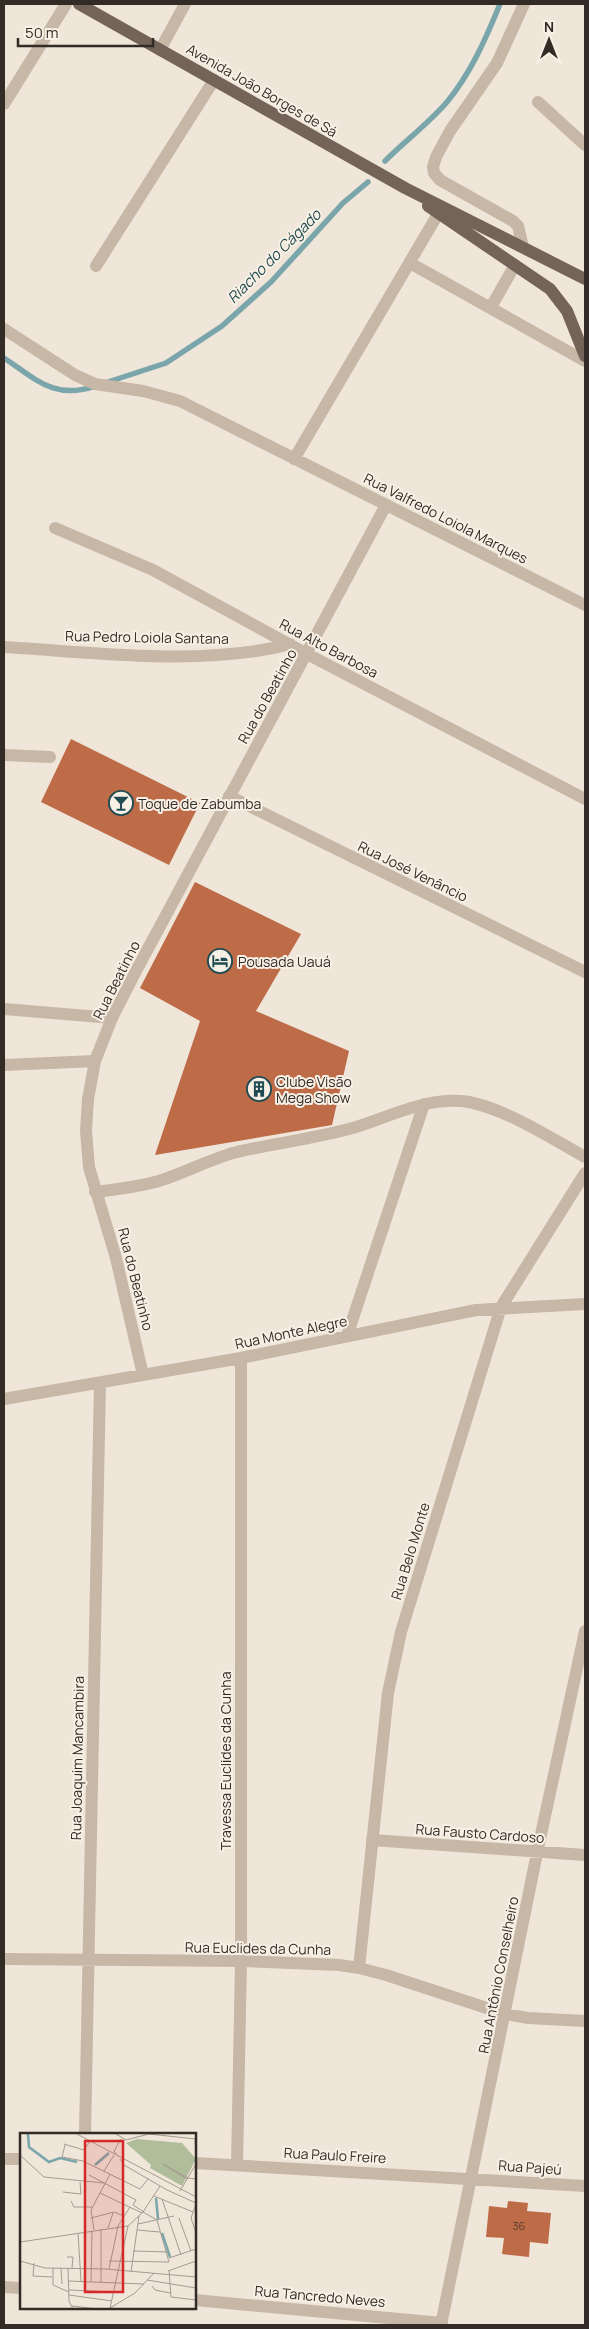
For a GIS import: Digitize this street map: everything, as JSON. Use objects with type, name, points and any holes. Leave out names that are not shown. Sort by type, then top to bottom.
[{"type":"main road","name":"Avenida João Borges de Sá","points":[[78,4],[405,188],[585,279]]},
{"type":"main road","name":"Avenida João Borges de Sá","points":[[405,188],[438,214],[550,289],[567,311],[585,356]]},
{"type":"street","points":[[4,104],[66,4]]},
{"type":"street","points":[[160,50],[185,4]]},
{"type":"street","points":[[523,247],[518,226],[513,221],[440,180],[434,173],[433,166],[450,131],[497,63],[524,4]]},
{"type":"street","points":[[96,266],[214,80]]},
{"type":"street","points":[[538,102],[585,145]]},
{"type":"street","points":[[294,459],[438,214]]},
{"type":"street","points":[[410,263],[585,361]]},
{"type":"street","points":[[491,307],[515,264]]},
{"type":"street","name":"Rua Valfredo Loiola Marques","points":[[4,329],[75,375],[95,384],[143,391],[180,402],[585,604]]},
{"type":"street","name":"Rua do Beatinho","points":[[229,796],[386,505]]},
{"type":"street","name":"Rua Alto Barbosa","points":[[55,528],[154,570],[307,654],[585,799]]},
{"type":"street","name":"Rua Pedro Loiola Santana","points":[[4,647],[119,654],[189,655],[266,650],[290,644]]},
{"type":"street","points":[[4,756],[50,757]]},
{"type":"street","name":"Rua José Venâncio","points":[[229,796],[585,972]]},
{"type":"street","name":"Rua Beatinho","points":[[95,1192],[89,1167],[86,1131],[88,1099],[95,1061],[112,1018],[229,796]]},
{"type":"street","points":[[4,1009],[112,1018]]},
{"type":"street","points":[[4,1065],[95,1061]]},
{"type":"street","points":[[95,1192],[149,1184],[234,1153],[338,1131],[424,1104],[446,1100],[468,1102],[488,1107],[545,1134],[585,1157]]},
{"type":"street","points":[[347,1336],[424,1104]]},
{"type":"street","name":"Rua Belo Monte","points":[[359,1968],[388,1693],[394,1660],[501,1307],[585,1173]]},
{"type":"street","name":"Rua do Beatinho","points":[[95,1192],[116,1258],[143,1374]]},
{"type":"street","name":"Rua Monte Alegre","points":[[4,1398],[240,1358],[443,1316],[501,1307],[585,1304]]},
{"type":"street","name":"Travessa Euclides da Cunha","points":[[237,2165],[240,1961],[240,1358]]},
{"type":"street","name":"Rua Joaquim Mancambira","points":[[85,2133],[90,1961],[100,1383]]},
{"type":"street","name":"Rua Antônio Conselheiro","points":[[442,2324],[585,1631]]},
{"type":"street","name":"Rua Fausto Cardoso","points":[[372,1840],[585,1855]]},
{"type":"street","name":"Rua Euclides da Cunha","points":[[4,1959],[316,1963],[359,1968],[505,2014],[528,2018],[585,2021]]},
{"type":"street","points":[[4,2159],[20,2159]]},
{"type":"street","name":"Rua Paulo Freire","points":[[196,2163],[473,2178]]},
{"type":"street","name":"Rua Pajeú","points":[[473,2178],[585,2186]]},
{"type":"street","points":[[4,2287],[20,2288]]},
{"type":"street","name":"Rua Tancredo Neves","points":[[196,2300],[442,2324]]},
{"type":"building","name":"Toque de Zabumba","points":[[71,739],[200,803],[169,865],[41,802]]},
{"type":"building","name":"Clube Visão Mega Show","points":[[195,882],[301,934],[256,1011],[349,1051],[332,1125],[155,1155],[200,1021],[140,988]]},
{"type":"building","points":[[508,2201],[528,2203],[527,2211],[551,2213],[548,2244],[530,2242],[529,2257],[502,2254],[504,2238],[486,2237],[489,2206],[507,2208]]},
{"type":"waterway","name":"Riacho do Cágado","points":[[385,161],[433,117],[456,91],[477,55],[500,4]]},
{"type":"waterway","name":"Riacho do Cágado","points":[[108,382],[166,363],[222,326],[271,282],[343,203],[368,182]]},
{"type":"waterway","name":"Riacho do Cágado","points":[[4,358],[47,386],[69,391],[96,386]]},
{"type":"place","name":"Toque de Zabumba","points":[[121,803]]},
{"type":"place","name":"Pousada Uauá","points":[[220,961]]},
{"type":"place","name":"Clube Visão Mega Show","points":[[259,1089]]}]
